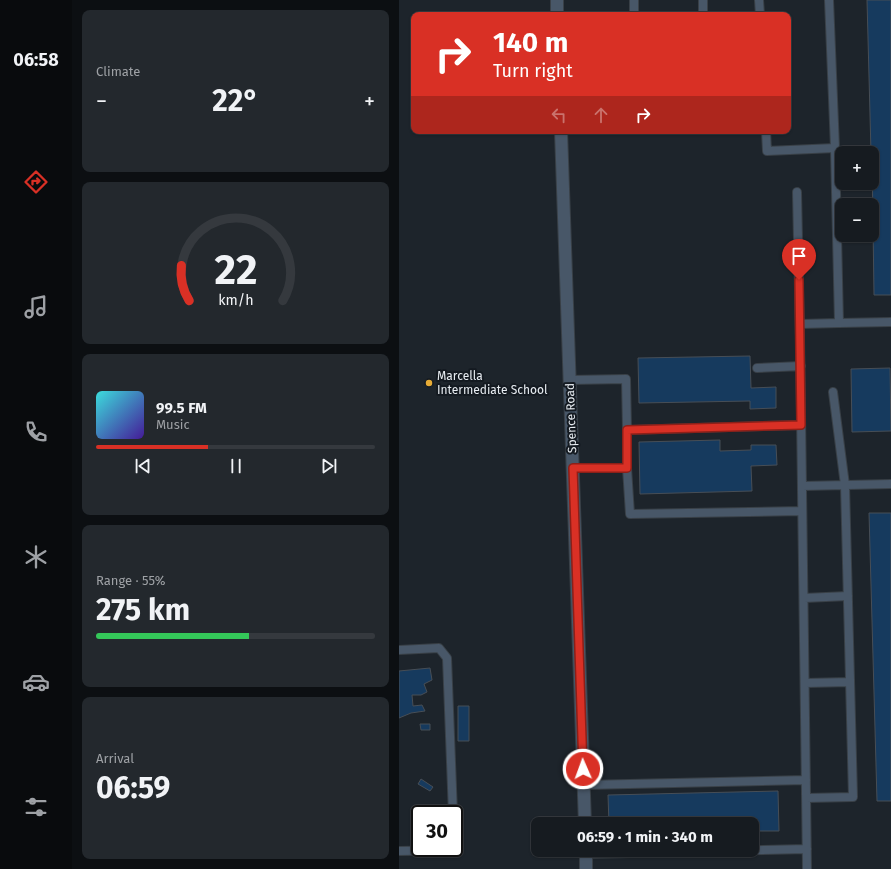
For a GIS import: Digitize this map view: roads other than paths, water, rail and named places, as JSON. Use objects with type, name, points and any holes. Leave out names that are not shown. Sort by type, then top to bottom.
[{"type":"street","points":[[557,0],[557,12]]},
{"type":"street","name":"Spence Road","points":[[561,134],[585,817]]},
{"type":"street","points":[[586,857],[587,869]]},
{"type":"lane","points":[[634,0],[634,12]]},
{"type":"lane","points":[[703,0],[703,12]]},
{"type":"lane","points":[[759,0],[760,12]]},
{"type":"lane","points":[[766,134],[767,151],[835,148],[829,0]]},
{"type":"lane","points":[[836,190],[839,323]]},
{"type":"lane","points":[[797,192],[801,366],[807,869]]},
{"type":"lane","points":[[800,324],[891,322]]},
{"type":"lane","points":[[757,368],[801,366]]},
{"type":"lane","points":[[569,380],[626,379],[627,468],[630,514],[803,511]]},
{"type":"lane","points":[[807,798],[853,797],[845,485],[833,392]]},
{"type":"lane","points":[[627,430],[801,425]]},
{"type":"lane","points":[[573,468],[627,468]]},
{"type":"lane","points":[[802,486],[891,484]]},
{"type":"lane","points":[[804,598],[848,596]]},
{"type":"lane","points":[[399,650],[439,648],[447,658],[453,805]]},
{"type":"lane","points":[[805,683],[850,682]]},
{"type":"lane","points":[[584,785],[806,780]]},
{"type":"lane","points":[[759,850],[807,849]]},
{"type":"lane","points":[[399,851],[411,851]]},
{"type":"place","name":"Marcella Intermediate School","points":[[429,383]]}]
